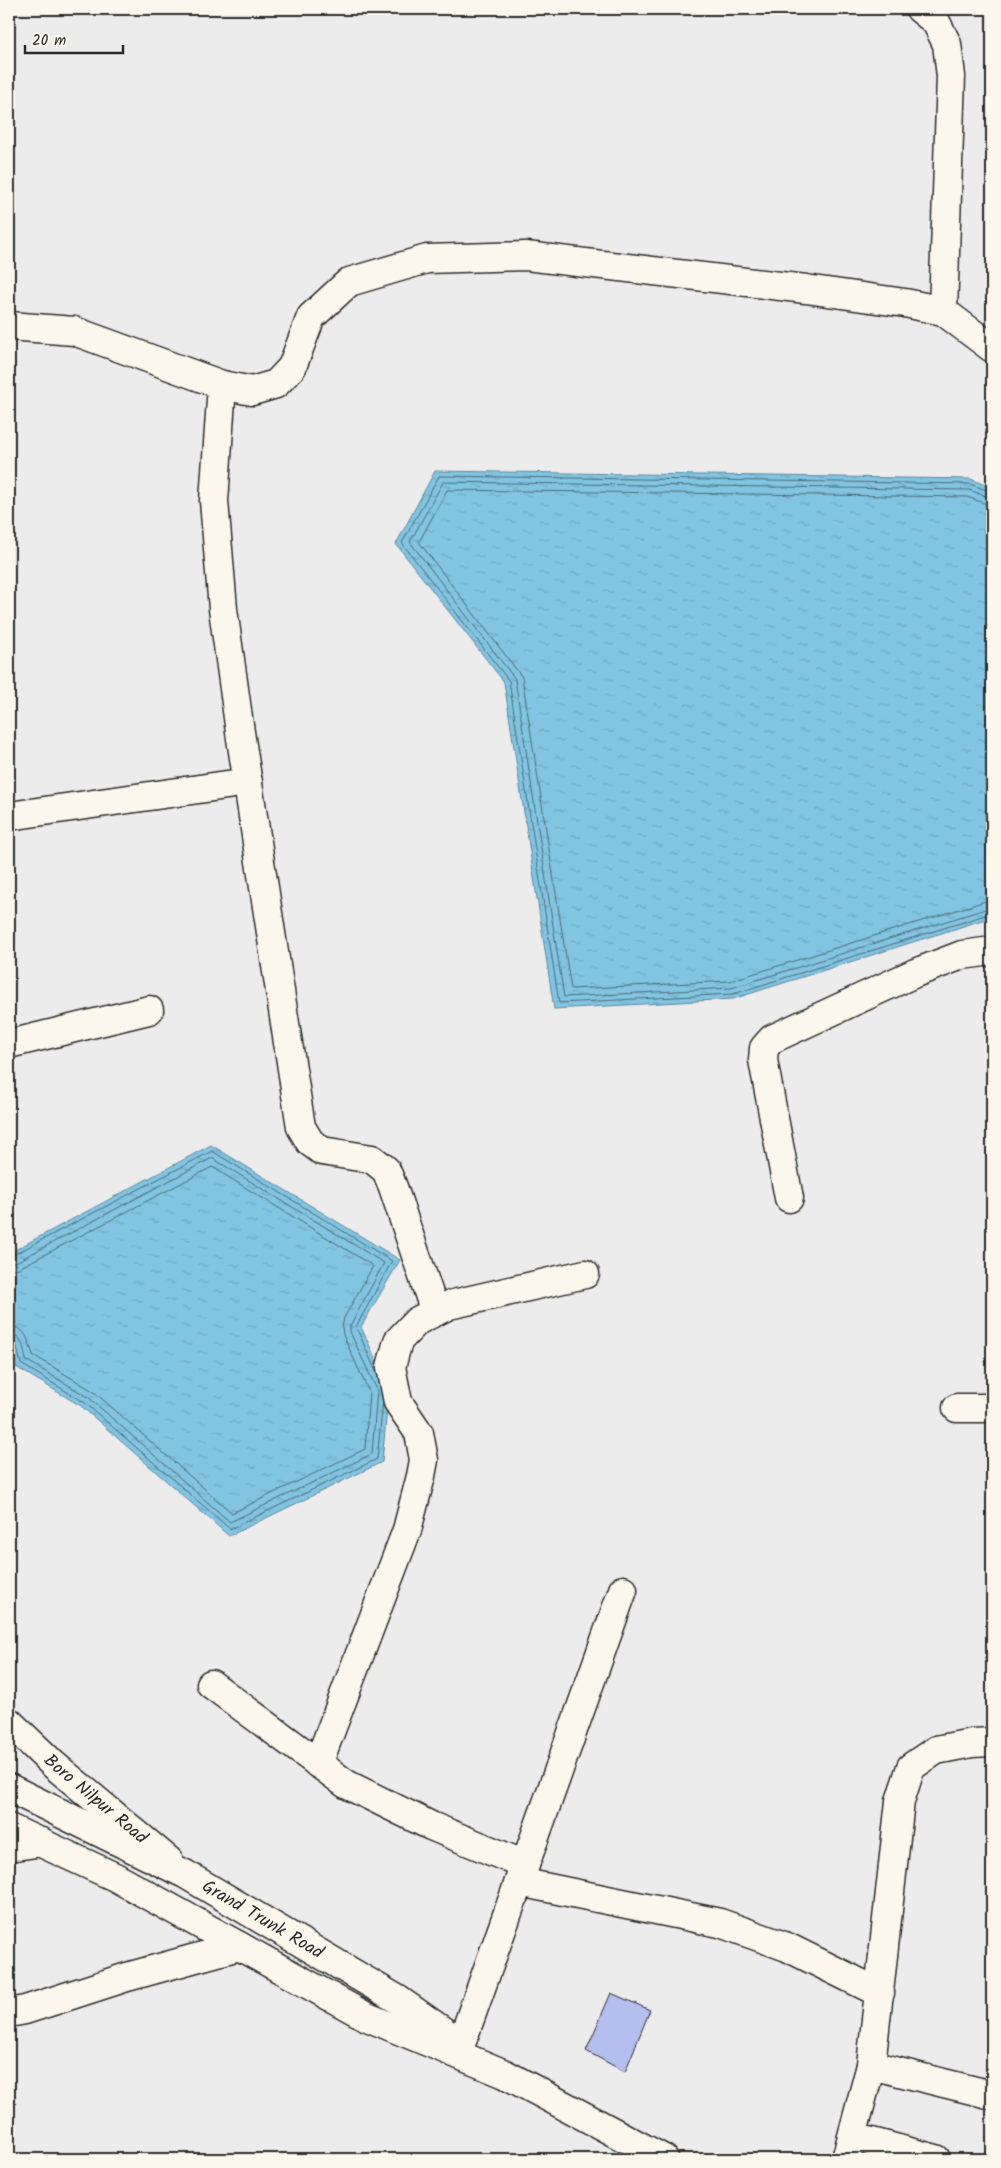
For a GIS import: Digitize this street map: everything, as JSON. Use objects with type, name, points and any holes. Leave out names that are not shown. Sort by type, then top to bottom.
[{"type":"main road","points":[[920,9],[936,22],[947,44],[951,76],[943,311]]},
{"type":"main road","points":[[9,326],[74,331],[222,385],[252,391],[276,384],[292,367],[311,316],[349,282],[427,259],[526,256],[806,289],[943,311],[992,348]]},
{"type":"main road","points":[[222,385],[214,501],[223,609],[301,1127],[310,1142],[322,1151],[372,1158],[386,1170],[435,1312]]},
{"type":"main road","points":[[9,816],[248,782]]},
{"type":"main road","points":[[789,1198],[763,1060],[764,1048],[772,1039],[915,973],[962,955],[992,952]]},
{"type":"main road","points":[[9,1044],[149,1010]]},
{"type":"main road","points":[[318,1764],[407,1530],[422,1476],[424,1460],[420,1433],[398,1402],[390,1367],[398,1341],[417,1321],[449,1305],[585,1274]]},
{"type":"main road","points":[[957,1408],[992,1408]]},
{"type":"main road","points":[[462,2044],[623,1590]]},
{"type":"main road","points":[[211,1684],[346,1784],[522,1873],[720,1923],[787,1947],[880,1993]]},
{"type":"main road","name":"Boro Nilpur Road","points":[[9,1722],[54,1765],[185,1874]]},
{"type":"main road","points":[[936,2159],[849,2148],[871,2065],[900,1801],[911,1767],[936,1750],[972,1743],[992,1742]]},
{"type":"main road","name":"Grand Trunk Road","points":[[9,1788],[185,1874],[397,1999],[504,2074]]},
{"type":"main road","name":"Grand Trunk Road","points":[[9,1828],[42,1842],[114,1878],[365,2016],[504,2074],[664,2159]]},
{"type":"main road","points":[[9,1847],[42,1842]]},
{"type":"main road","points":[[9,2013],[25,2010],[127,1977],[239,1946]]},
{"type":"main road","points":[[871,2065],[992,2095]]},
{"type":"water","points":[[435,471],[971,479],[992,488],[992,917],[733,999],[554,1009],[504,682],[396,544]]},
{"type":"water","points":[[211,1145],[400,1260],[361,1327],[389,1388],[382,1462],[229,1536],[81,1406],[16,1367],[9,1335],[9,1253]]},
{"type":"building","points":[[611,1993],[650,2010],[625,2072],[586,2051]]}]
